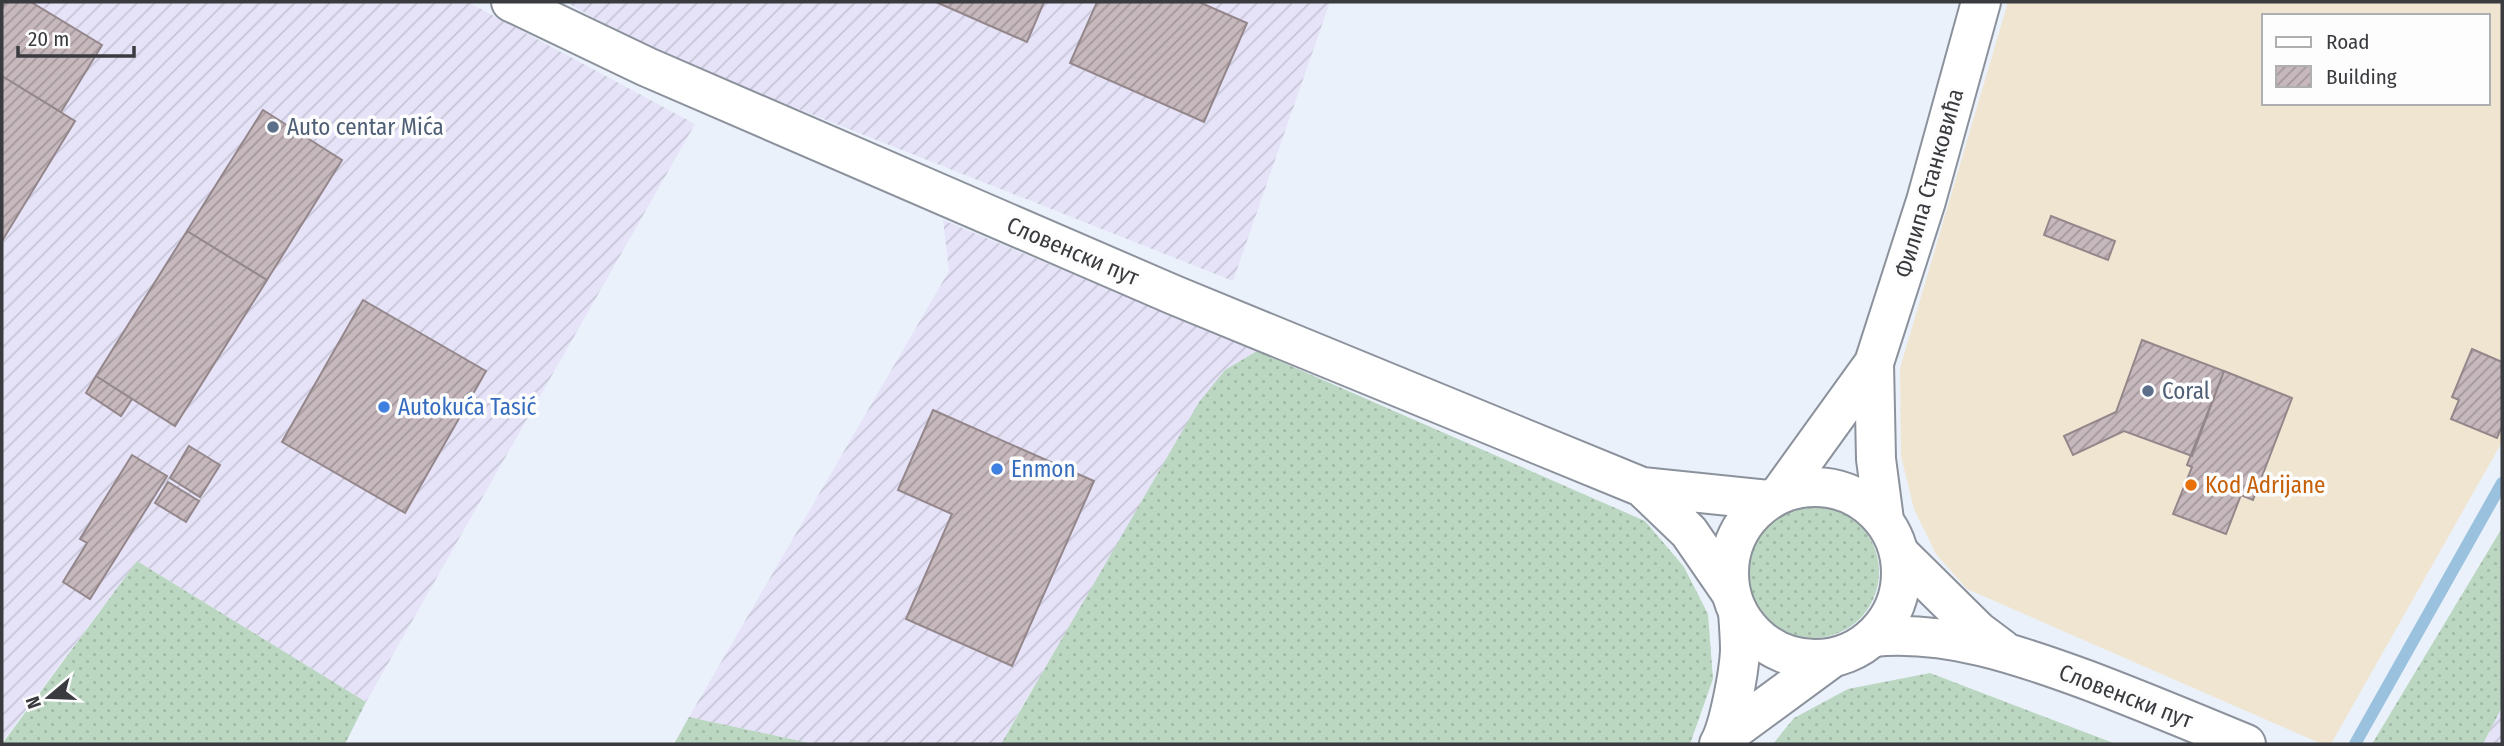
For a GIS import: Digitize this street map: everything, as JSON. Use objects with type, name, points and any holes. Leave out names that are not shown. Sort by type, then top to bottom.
[{"type":"main road","name":"Словенски пут","points":[[511,2],[647,67],[1174,295],[1642,487],[1774,496]]},
{"type":"main road","name":"Филипа Станковића","points":[[1892,537],[1876,459],[1874,363],[1926,201],[1981,2]]},
{"type":"main road","name":"Филипа Станковића","points":[[1774,496],[1874,363]]},
{"type":"main road","points":[[1818,486],[1855,495],[1871,506],[1892,537],[1900,590],[1894,608],[1873,637],[1854,650],[1832,658],[1721,741],[1740,653],[1728,576],[1734,541],[1753,511],[1774,496],[1800,487],[1818,486]]},
{"type":"main road","name":"Словенски пут","points":[[1642,487],[1689,531],[1734,603]]},
{"type":"main road","name":"Словенски пут","points":[[1892,537],[1978,631],[2004,651]]},
{"type":"main road","points":[[1734,603],[1748,628],[1777,651],[1795,657],[1832,658]]},
{"type":"main road","name":"Словенски пут","points":[[1873,637],[1918,635],[2004,651],[2153,705],[2246,744]]},
{"type":"shaded area","points":[[2,2],[468,2],[695,124],[366,702],[137,561],[2,742]]},
{"type":"shaded area","points":[[566,2],[1330,2],[1233,281],[647,49]]},
{"type":"shaded area","points":[[2008,2],[2502,2],[2502,442],[2331,744],[2322,744],[1967,589],[1936,554],[1914,509],[1901,456],[1900,368]]},
{"type":"shaded area","points":[[943,220],[1257,351],[1225,370],[1001,744],[814,744],[689,717],[949,271]]},
{"type":"shaded area","points":[[2502,707],[2502,744],[2483,744]]},
{"type":"green space","points":[[1257,351],[1645,521],[1684,567],[1708,614],[1713,679],[1690,744],[1001,744],[1199,402],[1225,370]]},
{"type":"green space","points":[[1813,506],[1838,511],[1860,525],[1874,547],[1879,572],[1874,597],[1860,619],[1838,633],[1813,638],[1788,633],[1766,619],[1752,597],[1747,572],[1752,547],[1766,525],[1788,511]]},
{"type":"green space","points":[[2502,528],[2502,707],[2483,744],[2372,744]]},
{"type":"green space","points":[[137,561],[366,702],[345,744],[2,744]]},
{"type":"green space","points":[[1930,673],[2116,744],[1773,744],[1794,718],[1848,689]]},
{"type":"green space","points":[[689,717],[814,744],[674,744]]},
{"type":"building","points":[[5,2],[31,2],[102,45],[61,112],[2,76],[2,8]]},
{"type":"building","points":[[936,2],[1044,2],[1027,42]]},
{"type":"building","points":[[1097,2],[1199,2],[1247,23],[1204,122],[1070,63]]},
{"type":"building","points":[[2,76],[75,121],[2,241]]},
{"type":"building","points":[[263,110],[342,160],[267,280],[187,231]]},
{"type":"building","points":[[2051,216],[2115,241],[2108,260],[2044,235]]},
{"type":"building","points":[[187,231],[267,280],[175,426],[96,376]]},
{"type":"building","name":"Autokuća Tasić","points":[[363,300],[486,371],[405,513],[282,442]]},
{"type":"building","points":[[2142,340],[2224,371],[2192,456],[2124,431],[2073,455],[2064,436],[2116,412]]},
{"type":"building","points":[[2472,349],[2502,362],[2502,426],[2497,438],[2451,419],[2459,400],[2452,397]]},
{"type":"building","points":[[2224,371],[2292,398],[2253,500],[2241,495],[2226,534],[2173,514],[2192,467],[2187,465]]},
{"type":"building","points":[[96,376],[132,399],[121,416],[86,393]]},
{"type":"building","points":[[933,410],[1094,481],[1012,666],[906,619],[952,514],[898,490]]},
{"type":"building","points":[[189,446],[220,465],[200,497],[170,478]]},
{"type":"building","points":[[132,455],[167,476],[90,599],[63,582],[87,543],[80,539]]},
{"type":"building","points":[[168,482],[199,501],[186,522],[155,503]]},
{"type":"waterway","points":[[2355,744],[2502,483]]},
{"type":"place","name":"Auto centar Mića","points":[[273,127]]},
{"type":"place","name":"Coral","points":[[2148,391]]},
{"type":"place","name":"Autokuća Tasić","points":[[384,407]]},
{"type":"place","name":"Enmon","points":[[997,469]]},
{"type":"place","name":"Kod Adrijane","points":[[2191,485]]}]
